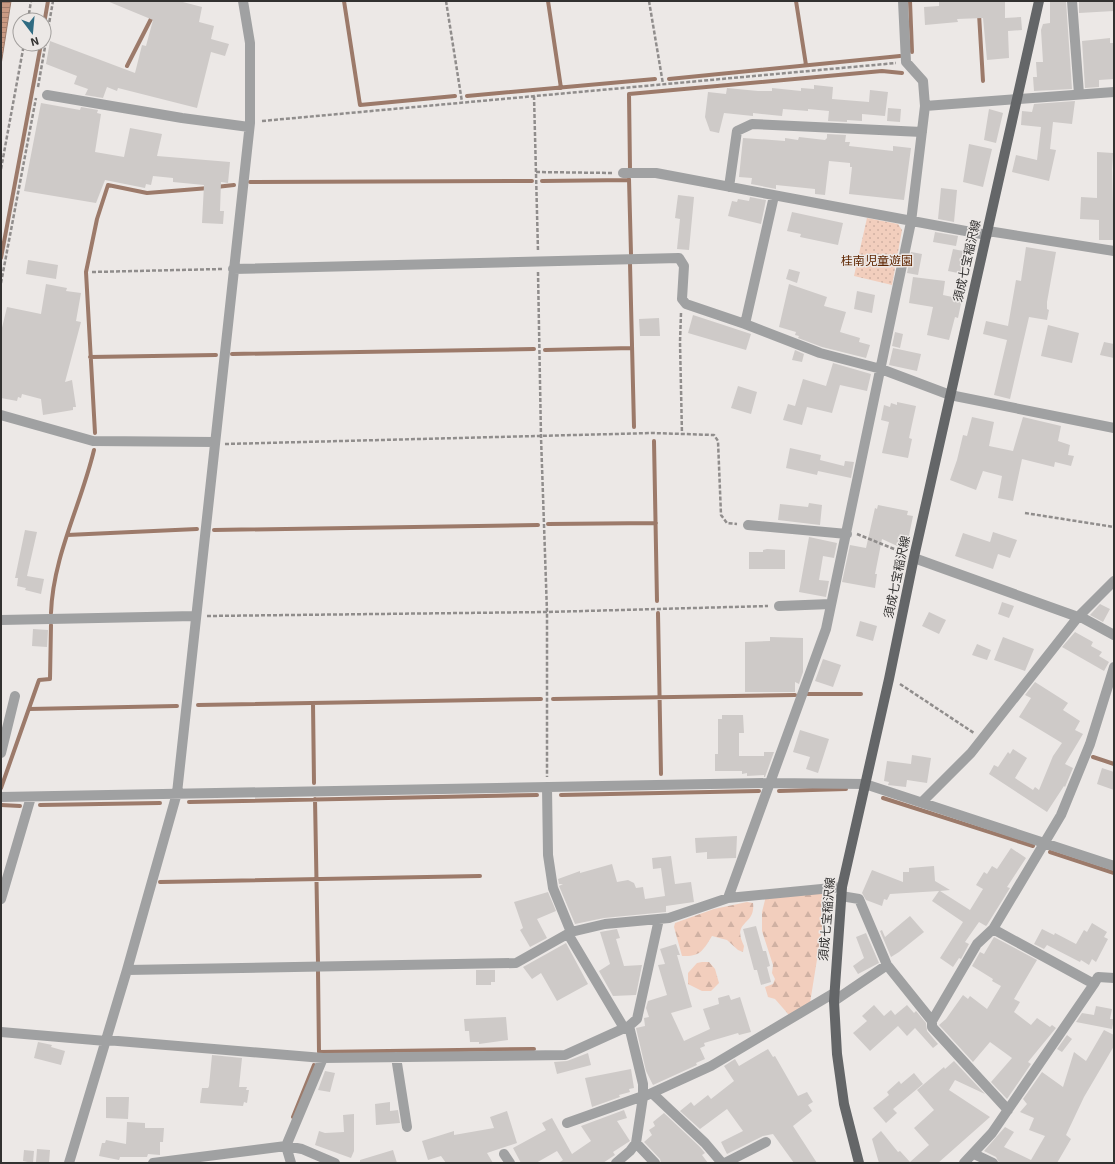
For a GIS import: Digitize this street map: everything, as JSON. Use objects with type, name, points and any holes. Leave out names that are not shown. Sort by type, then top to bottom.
[{"type":"main road","name":"須成七宝稲沢線","points":[[859,1163],[844,1104],[838,1054],[834,997],[841,891],[889,679],[950,395],[1039,1]]},
{"type":"street","points":[[69,1163],[127,970],[177,794],[249,125],[250,42],[243,1]]},
{"type":"street","points":[[728,898],[826,629],[911,222],[924,106],[923,82],[906,62],[904,1]]},
{"type":"street","points":[[1072,1],[1079,94]]},
{"type":"street","points":[[924,106],[1114,92]]},
{"type":"street","points":[[47,95],[182,118],[249,125]]},
{"type":"street","points":[[729,187],[736,131],[752,124],[922,132]]},
{"type":"street","points":[[623,173],[656,173],[911,222],[1114,251]]},
{"type":"street","points":[[745,324],[774,196]]},
{"type":"street","points":[[233,269],[679,258],[684,266],[682,298],[686,304],[745,324],[820,353],[881,369],[950,395],[1114,428]]},
{"type":"street","points":[[1,415],[93,440],[215,443]]},
{"type":"street","points":[[748,524],[847,532]]},
{"type":"street","points":[[914,558],[1079,617],[1114,635]]},
{"type":"street","points":[[922,802],[971,752],[1079,617],[1114,581]]},
{"type":"street","points":[[779,606],[831,604]]},
{"type":"street","points":[[1,620],[195,616]]},
{"type":"street","points":[[1008,1110],[932,1027],[932,1021],[977,944],[993,929],[1061,815],[1090,744],[1114,667]]},
{"type":"street","points":[[1,753],[15,696]]},
{"type":"street","points":[[2,798],[547,786],[770,783],[865,784],[1114,866]]},
{"type":"street","points":[[547,786],[548,855],[553,888],[570,933],[626,1027],[646,1096],[636,1143],[630,1152],[616,1163]]},
{"type":"street","points":[[1,899],[31,797]]},
{"type":"street","points":[[127,970],[516,963],[570,933],[605,924],[669,918],[728,898],[841,891],[859,899],[887,965],[932,1021]]},
{"type":"street","points":[[1,1032],[324,1058],[565,1055],[626,1027],[637,1019],[659,919]]},
{"type":"street","points":[[993,929],[1094,984]]},
{"type":"street","points":[[567,1124],[646,1096],[711,1066],[834,997],[887,965]]},
{"type":"street","points":[[964,1163],[992,1133],[1034,1074],[1098,977],[1114,978]]},
{"type":"street","points":[[396,1057],[407,1126]]},
{"type":"street","points":[[291,1163],[286,1146],[324,1058]]},
{"type":"street","points":[[646,1096],[705,1143],[723,1163],[766,1142]]},
{"type":"street","points":[[636,1143],[654,1163]]},
{"type":"street","points":[[153,1163],[286,1146],[302,1149],[335,1163]]},
{"type":"street","points":[[504,1154],[510,1163]]},
{"type":"street","points":[[974,1154],[993,1163]]},
{"type":"path","points":[[29,12],[31,1]]},
{"type":"path","points":[[38,88],[53,1]]},
{"type":"path","points":[[446,1],[462,102]]},
{"type":"path","points":[[650,1],[663,84]]},
{"type":"path","points":[[1,169],[23,52]]},
{"type":"path","points":[[249,125],[462,102],[906,62]]},
{"type":"path","points":[[1,283],[36,96]]},
{"type":"path","points":[[534,96],[541,437],[547,612],[547,786]]},
{"type":"path","points":[[536,172],[623,173]]},
{"type":"path","points":[[92,272],[233,269]]},
{"type":"path","points":[[682,298],[680,342],[682,435]]},
{"type":"path","points":[[215,443],[653,434],[714,435],[718,441],[721,514],[727,523],[748,524]]},
{"type":"path","points":[[1025,513],[1114,527]]},
{"type":"path","points":[[847,532],[914,558]]},
{"type":"path","points":[[195,616],[547,612],[779,606]]},
{"type":"path","points":[[889,679],[904,685],[982,738]]},
{"type":"green space","name":"桂南児童遊園","points":[[867,218],[898,224],[902,230],[892,285],[854,276]]},
{"type":"green space","points":[[828,891],[810,1003],[789,1015],[775,999],[768,997],[765,987],[773,984],[775,979],[772,973],[773,965],[762,931],[762,912],[766,896]]},
{"type":"green space","points":[[747,902],[753,903],[753,910],[751,916],[740,932],[744,946],[743,952],[738,950],[727,940],[712,936],[701,952],[693,955],[682,956],[674,927],[675,923],[714,909]]},
{"type":"green space","points":[[709,962],[715,969],[719,983],[711,991],[702,991],[688,984],[688,973],[697,963]]},
{"type":"shaded area","points":[[1,1],[11,1],[1,65]]},
{"type":"building","points":[[107,1],[179,1],[202,7],[199,22],[214,26],[211,39],[229,44],[225,56],[211,52],[197,108],[118,88],[117,91],[107,87],[103,98],[85,95],[88,89],[74,84],[77,76],[46,64],[48,52],[52,52],[52,42],[135,73],[142,45],[146,46],[153,20]]},
{"type":"building","points":[[939,1],[1005,1],[1005,18],[1021,17],[1022,30],[1008,31],[1009,58],[987,60],[983,18],[957,19],[958,22],[925,25],[924,7],[939,6]]},
{"type":"building","points":[[1050,1],[1066,1],[1072,89],[1034,91],[1033,77],[1037,77],[1036,62],[1043,62],[1041,30],[1043,24],[1050,23]]},
{"type":"building","points":[[1079,1],[1114,1],[1114,11],[1079,13]]},
{"type":"building","points":[[1110,38],[1110,43],[1114,43],[1114,79],[1099,80],[1099,87],[1085,88],[1082,41]]},
{"type":"building","points":[[814,85],[833,87],[832,99],[869,102],[870,90],[888,92],[885,116],[862,114],[862,121],[847,120],[847,122],[828,121],[829,111],[808,109],[808,111],[783,109],[782,116],[753,113],[753,116],[724,113],[719,133],[710,131],[705,117],[708,92],[726,94],[727,88],[772,91],[772,88],[801,91],[801,88],[814,89]]},
{"type":"building","points":[[1075,101],[1072,124],[1053,122],[1050,149],[1056,150],[1049,181],[1012,172],[1016,155],[1037,160],[1041,127],[1021,125],[1022,111],[1032,112],[1034,104]]},
{"type":"building","points":[[41,103],[80,110],[81,107],[98,110],[97,113],[101,114],[95,152],[124,157],[130,128],[162,134],[157,156],[230,162],[228,183],[221,182],[220,211],[224,211],[223,224],[202,223],[204,185],[173,182],[173,178],[153,176],[151,185],[146,184],[145,188],[105,180],[96,203],[24,191]]},
{"type":"building","points":[[888,108],[901,109],[900,122],[887,121]]},
{"type":"building","points":[[989,109],[1003,113],[996,143],[984,140]]},
{"type":"building","points":[[827,134],[846,135],[845,142],[850,142],[849,146],[893,151],[893,146],[911,148],[904,200],[849,194],[852,167],[850,167],[850,163],[829,161],[825,195],[815,194],[815,189],[776,185],[776,189],[751,184],[752,178],[739,177],[743,138],[785,141],[785,138],[798,140],[799,137],[825,140],[827,138]]},
{"type":"building","points":[[969,144],[992,149],[983,187],[963,182]]},
{"type":"building","points":[[1097,152],[1113,153],[1114,240],[1099,240],[1099,220],[1080,219],[1081,197],[1097,198]]},
{"type":"building","points":[[941,188],[957,190],[954,222],[938,219]]},
{"type":"building","points":[[678,195],[694,197],[689,250],[677,249],[680,219],[675,218]]},
{"type":"building","points":[[750,197],[766,200],[761,224],[728,216],[732,201],[737,202],[738,199],[749,201]]},
{"type":"building","points":[[792,212],[843,223],[838,245],[800,237],[801,234],[787,231]]},
{"type":"building","points":[[935,232],[958,236],[956,246],[933,242]]},
{"type":"building","points":[[1026,247],[1056,252],[1047,302],[1047,309],[1049,310],[1047,320],[1029,317],[1010,399],[994,395],[1007,340],[983,334],[986,321],[1008,326],[1016,280],[1021,281]]},
{"type":"building","points":[[953,249],[968,252],[963,274],[948,271]]},
{"type":"building","points":[[911,252],[922,254],[918,275],[907,273]]},
{"type":"building","points":[[28,260],[58,265],[56,279],[26,274]]},
{"type":"building","points":[[789,269],[800,272],[797,283],[786,279]]},
{"type":"building","points":[[913,277],[945,281],[943,295],[962,299],[958,318],[955,317],[949,340],[927,335],[933,307],[909,303]]},
{"type":"building","points":[[46,284],[67,288],[66,291],[81,293],[76,321],[81,322],[65,382],[72,380],[76,407],[73,407],[73,410],[43,415],[41,399],[22,394],[21,398],[18,397],[17,401],[1,398],[1,332],[7,307],[41,314]]},
{"type":"building","points":[[789,284],[827,297],[824,306],[846,312],[840,332],[860,338],[859,342],[870,345],[866,358],[822,347],[798,338],[799,336],[795,335],[796,332],[779,327]]},
{"type":"building","points":[[857,291],[875,295],[872,313],[854,309]]},
{"type":"building","points":[[693,315],[751,334],[746,350],[688,333]]},
{"type":"building","points":[[659,318],[660,336],[640,336],[639,319]]},
{"type":"building","points":[[1048,325],[1079,333],[1072,363],[1041,356]]},
{"type":"building","points":[[895,332],[903,334],[900,348],[892,346]]},
{"type":"building","points":[[1104,342],[1114,344],[1114,358],[1100,355]]},
{"type":"building","points":[[893,348],[921,354],[917,371],[889,365]]},
{"type":"building","points":[[795,350],[804,354],[802,362],[792,360]]},
{"type":"building","points":[[833,363],[871,374],[867,391],[840,385],[832,413],[807,407],[802,425],[783,420],[788,404],[795,406],[803,379],[826,386]]},
{"type":"building","points":[[738,386],[757,392],[751,414],[731,408]]},
{"type":"building","points":[[897,402],[916,406],[909,438],[912,439],[908,458],[882,453],[889,422],[881,420],[884,405],[890,407],[891,403],[897,405]]},
{"type":"building","points":[[972,417],[994,422],[989,446],[1013,451],[1023,417],[1061,426],[1058,441],[1070,445],[1068,455],[1074,456],[1071,466],[1055,462],[1054,467],[1022,459],[1013,501],[998,498],[1002,476],[983,471],[976,490],[950,480],[963,435],[967,436]]},
{"type":"building","points":[[790,448],[821,455],[820,460],[844,466],[845,461],[854,462],[851,478],[818,471],[817,475],[786,468]]},
{"type":"building","points":[[809,503],[822,505],[820,525],[778,520],[780,504],[808,507]]},
{"type":"building","points":[[878,505],[908,511],[907,515],[913,516],[906,550],[882,539],[875,574],[877,574],[875,588],[842,582],[850,545],[866,548],[875,508],[877,509]]},
{"type":"building","points":[[25,530],[37,532],[27,576],[44,579],[41,594],[25,590],[26,588],[17,586],[18,578],[15,578]]},
{"type":"building","points":[[993,532],[1017,540],[1010,558],[998,554],[993,569],[955,556],[963,533],[990,542]]},
{"type":"building","points":[[809,537],[837,543],[834,558],[823,556],[819,580],[829,581],[826,597],[799,592]]},
{"type":"building","points":[[763,550],[785,550],[785,569],[749,569],[749,552],[763,552]]},
{"type":"building","points":[[1002,602],[1014,606],[1009,618],[998,614]]},
{"type":"building","points":[[1100,604],[1110,609],[1103,622],[1090,615]]},
{"type":"building","points":[[929,612],[946,620],[939,634],[922,626]]},
{"type":"building","points":[[860,621],[877,626],[873,641],[856,636]]},
{"type":"building","points":[[33,629],[48,630],[47,647],[32,646]]},
{"type":"building","points":[[1075,632],[1093,642],[1091,646],[1102,652],[1099,656],[1109,662],[1104,671],[1062,647]]},
{"type":"building","points":[[770,637],[803,638],[803,672],[799,684],[795,682],[795,692],[745,692],[745,642],[770,641]]},
{"type":"building","points":[[1003,637],[1034,649],[1025,671],[994,660]]},
{"type":"building","points":[[977,644],[991,650],[987,660],[972,655]]},
{"type":"building","points":[[823,659],[841,665],[833,687],[815,681]]},
{"type":"building","points":[[1035,682],[1068,703],[1063,710],[1080,721],[1075,730],[1083,734],[1065,764],[1073,768],[1065,787],[1064,786],[1047,812],[989,774],[994,765],[998,767],[1008,752],[1010,754],[1013,749],[1027,758],[1015,778],[1033,790],[1035,787],[1039,790],[1053,756],[1062,743],[1019,717],[1031,698],[1025,695]]},
{"type":"building","points":[[722,715],[743,715],[744,733],[739,733],[739,756],[764,756],[764,752],[774,752],[765,777],[764,775],[747,776],[747,773],[742,774],[742,771],[715,771],[715,754],[718,754],[718,719],[722,719]]},
{"type":"building","points":[[800,730],[829,739],[818,773],[806,769],[810,757],[793,752]]},
{"type":"building","points":[[912,755],[931,758],[927,783],[907,780],[906,787],[888,785],[889,782],[884,781],[887,761],[911,764]]},
{"type":"building","points":[[1102,768],[1114,772],[1114,790],[1097,784]]},
{"type":"building","points":[[737,836],[736,858],[707,859],[707,852],[696,853],[695,838]]},
{"type":"building","points":[[1011,848],[1026,858],[1007,887],[1010,888],[987,925],[986,926],[979,922],[965,942],[969,944],[961,959],[959,958],[953,967],[940,958],[963,922],[932,901],[939,891],[890,894],[887,900],[884,899],[882,906],[866,900],[862,893],[872,870],[903,882],[903,872],[909,872],[909,868],[934,866],[935,881],[950,890],[940,891],[970,910],[983,889],[976,885],[984,872],[987,874],[992,866],[997,869]]},
{"type":"building","points":[[671,856],[675,884],[691,882],[694,902],[666,906],[666,912],[604,918],[575,924],[559,886],[563,884],[559,884],[558,879],[580,871],[580,873],[612,864],[617,882],[628,880],[634,883],[636,888],[643,887],[645,899],[665,896],[661,868],[653,869],[652,858]]},
{"type":"building","points":[[548,892],[556,911],[537,919],[547,938],[530,947],[520,930],[523,928],[514,902]]},
{"type":"building","points":[[910,916],[924,932],[891,957],[880,931],[882,930],[885,937]]},
{"type":"building","points":[[1092,923],[1107,932],[1104,937],[1108,939],[1096,962],[1092,959],[1089,965],[1047,945],[1044,949],[1034,944],[1042,929],[1054,935],[1055,933],[1076,944],[1084,930],[1087,932]]},
{"type":"building","points":[[756,926],[763,951],[766,951],[770,966],[767,967],[771,982],[761,985],[757,970],[754,970],[743,929]]},
{"type":"building","points":[[617,929],[620,938],[616,939],[624,966],[642,965],[636,995],[613,996],[599,971],[610,964],[600,932]]},
{"type":"building","points":[[866,933],[879,963],[858,974],[853,966],[864,958],[856,937]]},
{"type":"building","points":[[994,937],[1037,960],[1014,999],[1020,1002],[1014,1012],[1031,1025],[1037,1018],[1050,1027],[1052,1025],[1056,1028],[1028,1062],[1031,1064],[1007,1099],[991,1082],[1012,1058],[990,1042],[973,1062],[939,1025],[946,1019],[963,995],[968,999],[970,996],[987,1009],[1001,986],[992,981],[993,979],[972,966],[980,952],[984,954]]},
{"type":"building","points":[[566,943],[588,984],[557,1001],[541,973],[532,979],[523,967]]},
{"type":"building","points":[[676,944],[680,955],[677,955],[692,1007],[671,1013],[684,1041],[710,1029],[703,1009],[719,1004],[718,998],[729,995],[731,1000],[740,997],[751,1032],[739,1035],[738,1033],[704,1043],[705,1046],[700,1048],[705,1059],[696,1063],[697,1065],[653,1085],[646,1071],[636,1028],[645,1026],[644,1018],[649,1017],[646,1008],[648,1001],[667,995],[658,965],[665,964],[660,949]]},
{"type":"building","points":[[476,970],[495,970],[495,982],[491,982],[491,985],[476,985]]},
{"type":"building","points":[[874,1005],[884,1016],[891,1010],[895,1015],[907,1005],[914,1013],[916,1011],[926,1023],[927,1031],[938,1044],[933,1048],[915,1028],[907,1036],[898,1026],[870,1051],[853,1033],[867,1021],[862,1016]]},
{"type":"building","points":[[1096,1006],[1112,1009],[1110,1019],[1114,1019],[1112,1029],[1076,1022],[1082,1013],[1094,1015]]},
{"type":"building","points":[[506,1017],[508,1040],[479,1044],[479,1042],[470,1042],[469,1031],[465,1031],[464,1019]]},
{"type":"building","points":[[1104,1030],[1114,1035],[1114,1046],[1084,1097],[1066,1135],[1071,1139],[1057,1163],[999,1163],[996,1157],[984,1151],[1005,1127],[1014,1132],[1004,1147],[1031,1160],[1045,1136],[1029,1130],[1034,1118],[1020,1112],[1027,1104],[1023,1099],[1042,1072],[1063,1087],[1074,1052],[1086,1061]]},
{"type":"building","points":[[1067,1035],[1072,1039],[1062,1052],[1057,1049]]},
{"type":"building","points":[[38,1042],[52,1045],[51,1047],[65,1051],[61,1065],[34,1058]]},
{"type":"building","points":[[768,1049],[773,1057],[775,1056],[798,1096],[807,1092],[813,1102],[808,1105],[812,1111],[793,1126],[817,1163],[794,1163],[773,1134],[763,1136],[727,1154],[721,1142],[743,1131],[727,1109],[700,1129],[680,1111],[691,1102],[694,1106],[708,1095],[711,1099],[734,1081],[724,1066],[735,1059],[739,1066]]},
{"type":"building","points":[[588,1053],[591,1065],[557,1074],[554,1062],[567,1061]]},
{"type":"building","points":[[212,1055],[242,1058],[239,1087],[247,1087],[246,1090],[249,1090],[247,1103],[244,1102],[243,1106],[200,1103],[202,1088],[208,1088],[209,1086]]},
{"type":"building","points":[[954,1061],[985,1094],[955,1080],[949,1090],[990,1117],[938,1163],[879,1163],[872,1139],[881,1131],[898,1152],[900,1151],[910,1162],[929,1145],[914,1128],[934,1110],[917,1090],[944,1067],[945,1069]]},
{"type":"building","points":[[631,1069],[634,1088],[629,1089],[630,1092],[619,1095],[620,1097],[592,1107],[585,1078]]},
{"type":"building","points":[[325,1071],[335,1073],[330,1092],[318,1090]]},
{"type":"building","points":[[914,1073],[923,1084],[893,1109],[897,1113],[886,1123],[873,1108],[889,1095],[887,1092],[899,1081],[901,1084]]},
{"type":"building","points":[[106,1097],[129,1097],[128,1119],[106,1118]]},
{"type":"building","points":[[390,1102],[390,1111],[398,1110],[400,1123],[376,1125],[375,1104]]},
{"type":"building","points":[[624,1110],[627,1118],[617,1121],[630,1141],[613,1152],[615,1155],[603,1163],[558,1163],[563,1160],[557,1151],[536,1163],[521,1163],[513,1148],[546,1130],[542,1123],[552,1118],[572,1154],[591,1141],[581,1126]]},
{"type":"building","points":[[507,1111],[517,1143],[487,1153],[493,1163],[446,1163],[441,1156],[428,1160],[422,1141],[454,1131],[454,1135],[494,1128],[490,1117]]},
{"type":"building","points":[[664,1113],[700,1147],[705,1153],[702,1155],[708,1163],[661,1163],[660,1159],[644,1142],[652,1135],[649,1130],[655,1126],[653,1122]]},
{"type":"building","points":[[354,1114],[354,1151],[351,1158],[315,1145],[319,1131],[325,1133],[344,1132],[343,1115]]},
{"type":"building","points":[[127,1122],[145,1123],[145,1128],[164,1128],[163,1142],[160,1142],[160,1155],[148,1154],[147,1157],[120,1157],[119,1160],[99,1156],[102,1143],[105,1143],[106,1140],[126,1144]]},
{"type":"building","points":[[37,1149],[50,1150],[49,1163],[36,1162]]},
{"type":"building","points":[[24,1150],[34,1151],[33,1163],[23,1161]]},
{"type":"building","points":[[393,1150],[397,1163],[360,1163],[360,1160]]},
{"type":"waterway","points":[[46,12],[48,1]]},
{"type":"waterway","points":[[344,1],[360,105],[455,96]]},
{"type":"waterway","points":[[548,1],[561,88]]},
{"type":"waterway","points":[[796,1],[806,65]]},
{"type":"waterway","points":[[910,1],[912,52]]},
{"type":"waterway","points":[[979,14],[983,81]]},
{"type":"waterway","points":[[127,66],[153,15]]},
{"type":"waterway","points":[[1,258],[40,52]]},
{"type":"waterway","points":[[669,79],[900,56]]},
{"type":"waterway","points":[[630,169],[629,94],[882,71],[902,73]]},
{"type":"waterway","points":[[467,96],[655,79]]},
{"type":"waterway","points":[[629,179],[631,254]]},
{"type":"waterway","points":[[542,181],[629,180]]},
{"type":"waterway","points":[[250,182],[532,181]]},
{"type":"waterway","points":[[95,433],[86,272],[97,219],[108,185],[147,193],[209,188]]},
{"type":"waterway","points":[[216,187],[234,185]]},
{"type":"waterway","points":[[630,263],[634,427]]},
{"type":"waterway","points":[[545,350],[632,348]]},
{"type":"waterway","points":[[232,354],[534,349]]},
{"type":"waterway","points":[[90,357],[216,355]]},
{"type":"waterway","points":[[654,441],[657,601]]},
{"type":"waterway","points":[[51,613],[53,592],[62,551],[89,470],[94,450]]},
{"type":"waterway","points":[[548,524],[656,523]]},
{"type":"waterway","points":[[214,530],[538,525]]},
{"type":"waterway","points":[[67,535],[197,529]]},
{"type":"waterway","points":[[658,613],[661,774]]},
{"type":"waterway","points":[[1,788],[39,680],[50,679],[51,625]]},
{"type":"waterway","points":[[808,694],[861,694]]},
{"type":"waterway","points":[[553,699],[795,695]]},
{"type":"waterway","points":[[198,705],[541,699]]},
{"type":"waterway","points":[[313,703],[314,783]]},
{"type":"waterway","points":[[29,709],[177,706]]},
{"type":"waterway","points":[[1093,757],[1114,764]]},
{"type":"waterway","points":[[779,791],[846,789]]},
{"type":"waterway","points":[[561,795],[759,791]]},
{"type":"waterway","points":[[189,802],[537,795]]},
{"type":"waterway","points":[[883,798],[1033,846]]},
{"type":"waterway","points":[[315,799],[318,963]]},
{"type":"waterway","points":[[40,805],[160,803]]},
{"type":"waterway","points":[[1,805],[20,806]]},
{"type":"waterway","points":[[1050,852],[1114,873]]},
{"type":"waterway","points":[[160,882],[480,876]]},
{"type":"waterway","points":[[318,971],[319,1052],[534,1049]]},
{"type":"waterway","points":[[293,1117],[314,1065]]}]
